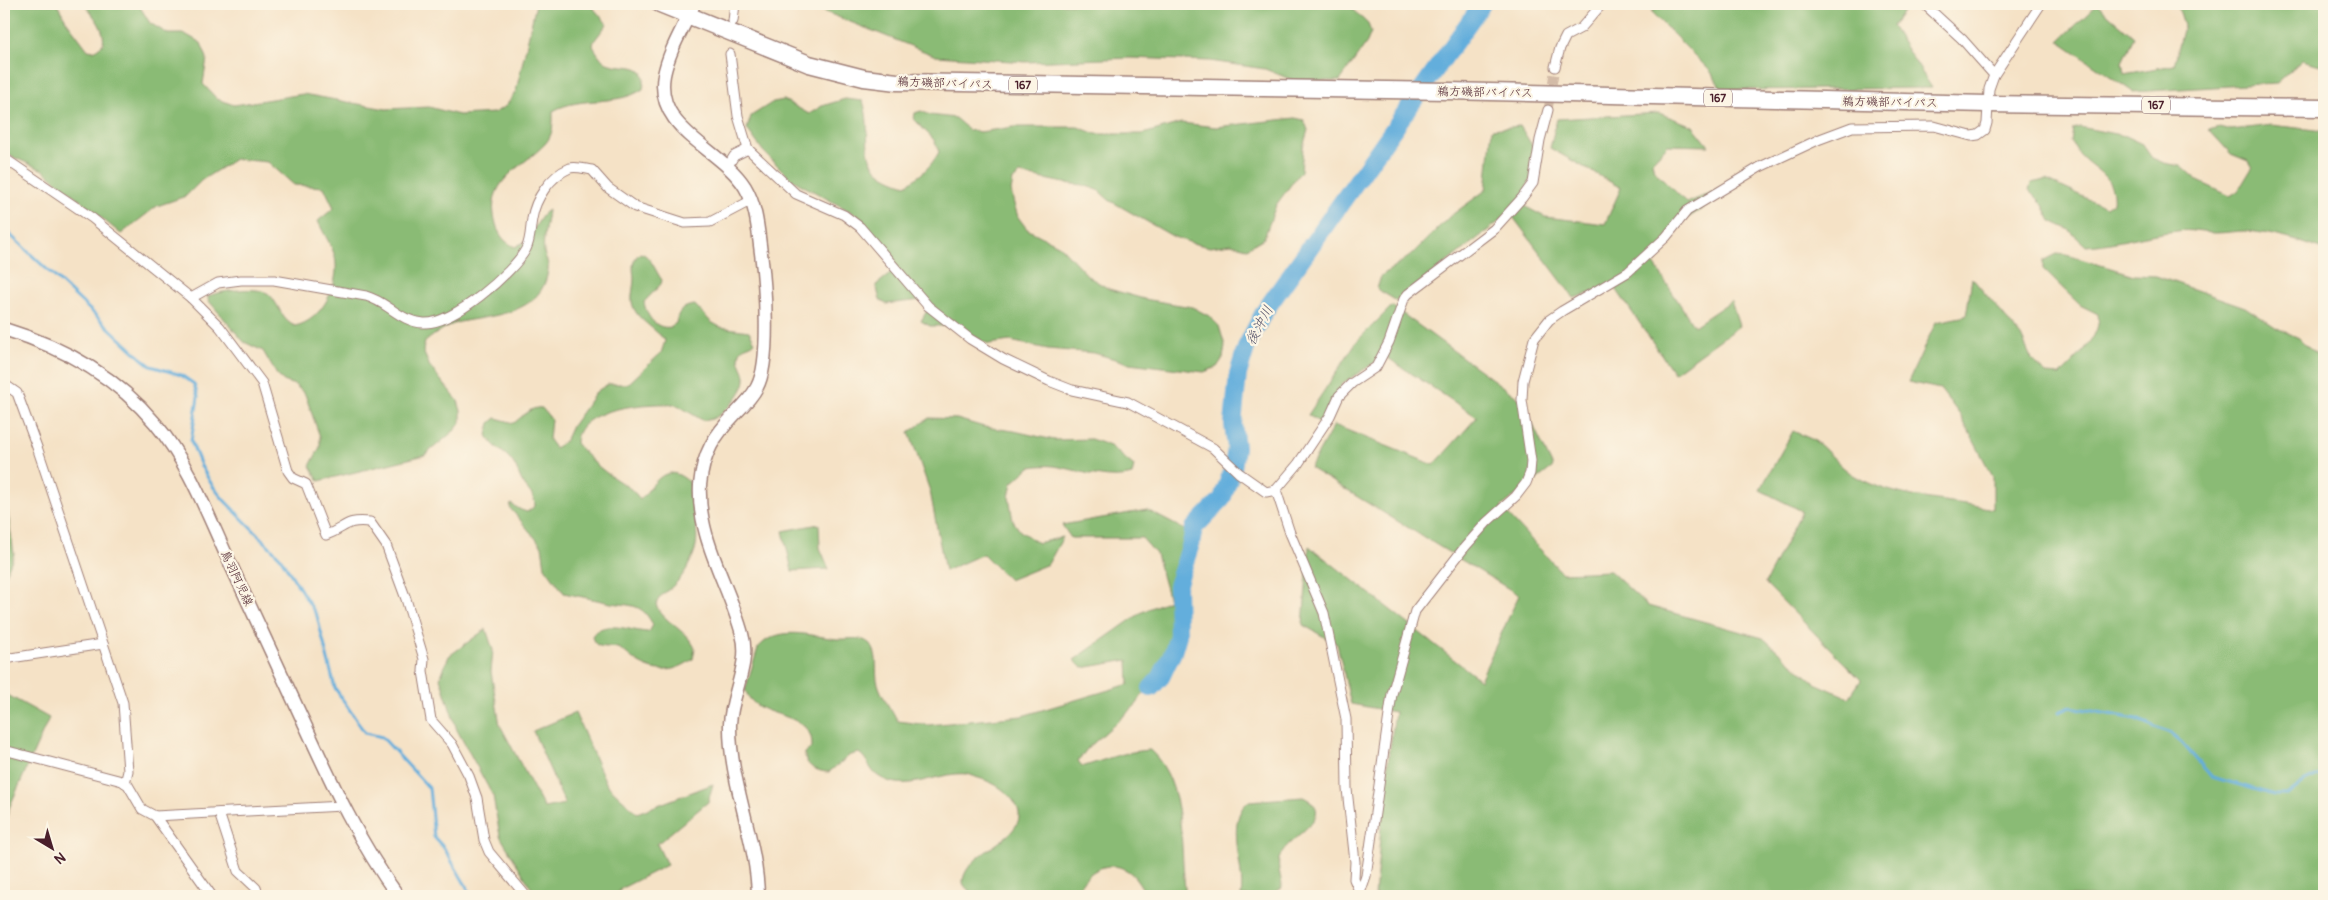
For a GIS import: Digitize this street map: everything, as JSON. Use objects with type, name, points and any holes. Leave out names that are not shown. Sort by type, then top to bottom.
[{"type":"highway","name":"鵜方磯部バイパス","points":[[660,4],[692,10],[825,69],[864,78],[897,82],[1448,91],[1987,104],[2324,108]]},
{"type":"street","points":[[733,20],[735,4]]},
{"type":"street","points":[[1555,67],[1560,48],[1566,36],[1581,28],[1602,4]]},
{"type":"street","points":[[1924,4],[1962,39],[1994,75]]},
{"type":"street","points":[[1360,895],[1366,876],[1392,694],[1415,611],[1464,548],[1487,522],[1516,496],[1530,474],[1531,461],[1522,400],[1523,381],[1534,339],[1549,320],[1562,310],[1628,272],[1666,237],[1687,210],[1760,167],[1820,139],[1852,127],[1934,126],[1970,136],[1978,135],[1985,130],[1987,123],[1987,104],[1994,75],[2041,4]]},
{"type":"street","points":[[692,10],[671,55],[664,76],[664,93],[667,107],[680,127],[728,166],[752,200],[765,294],[764,372],[758,387],[749,400],[714,436],[707,451],[700,485],[701,505],[708,539],[743,635],[743,664],[733,698],[730,723],[732,760],[753,856],[758,896]]},
{"type":"street","points":[[730,54],[738,116],[748,149],[796,194],[844,216],[860,227],[928,306],[970,339],[1003,359],[1072,390],[1128,402],[1213,448],[1257,487],[1266,492],[1276,490],[1298,464],[1330,416],[1339,396],[1376,367],[1390,342],[1404,299],[1408,294],[1494,229],[1522,198],[1533,183],[1540,140],[1548,110]]},
{"type":"street","points":[[728,166],[734,156],[748,149]]},
{"type":"street","points":[[4,158],[92,218],[191,298],[220,327],[262,384],[288,472],[293,478],[306,484],[326,536],[345,524],[357,520],[370,522],[381,537],[406,599],[424,660],[427,700],[431,720],[452,744],[469,776],[477,798],[484,840],[489,852],[526,896]]},
{"type":"street","points":[[191,298],[218,283],[241,280],[274,280],[366,296],[379,300],[390,310],[409,320],[434,323],[458,311],[512,268],[529,243],[532,217],[542,194],[558,176],[571,168],[592,170],[608,188],[635,207],[685,223],[710,222],[752,200]]},
{"type":"street","name":"鳥羽阿児線","points":[[4,329],[56,347],[96,369],[131,397],[168,440],[182,462],[217,534],[342,806],[398,896]]},
{"type":"street","points":[[4,384],[17,393],[38,450],[124,710],[128,771],[125,783]]},
{"type":"street","points":[[1276,490],[1290,533],[1324,612],[1346,720],[1347,789],[1355,862],[1354,879],[1360,895]]},
{"type":"street","points":[[4,659],[103,644]]},
{"type":"street","points":[[4,750],[125,783],[142,809],[155,816],[212,896]]},
{"type":"street","points":[[155,816],[342,806]]},
{"type":"street","points":[[219,812],[238,872],[256,888],[258,896]]},
{"type":"green space","points":[[4,4],[57,4],[67,22],[88,50],[94,51],[103,44],[103,33],[98,22],[84,4],[138,4],[150,23],[168,34],[185,34],[201,43],[207,58],[203,84],[217,99],[234,105],[303,94],[386,109],[429,107],[459,115],[494,113],[506,106],[516,91],[536,4],[590,4],[607,24],[594,41],[593,46],[595,50],[605,62],[639,69],[644,79],[643,89],[622,98],[575,103],[553,111],[552,128],[548,140],[536,153],[507,177],[500,186],[495,197],[493,209],[496,224],[502,238],[515,247],[526,241],[544,213],[548,210],[544,236],[544,254],[548,270],[538,295],[528,303],[504,313],[459,322],[449,326],[425,342],[423,351],[430,367],[458,401],[461,411],[461,422],[455,430],[425,455],[319,481],[310,466],[320,447],[320,437],[305,394],[295,385],[285,382],[277,375],[263,351],[244,342],[208,300],[208,296],[238,290],[262,291],[271,296],[285,319],[291,324],[295,326],[305,323],[313,317],[321,309],[332,289],[336,267],[334,252],[318,221],[334,208],[324,187],[294,185],[268,162],[235,159],[202,180],[186,196],[157,206],[121,234],[43,170],[4,153]]},
{"type":"green space","points":[[805,4],[1351,4],[1351,8],[1368,24],[1371,32],[1367,42],[1340,81],[1295,81],[1265,69],[1210,61],[1130,58],[1026,62],[936,56]]},
{"type":"green space","points":[[1662,4],[1750,4],[1755,6],[1757,4],[1909,4],[1892,26],[1932,88],[1722,90],[1711,72],[1651,12]]},
{"type":"green space","points":[[2177,4],[2324,4],[2324,66],[2302,60],[2277,83],[2133,92],[2059,41],[2097,5],[2134,37],[2122,62],[2124,74],[2174,65],[2184,26]]},
{"type":"green space","points":[[845,99],[863,101],[866,115],[868,152],[877,170],[889,178],[906,185],[925,171],[939,152],[934,140],[914,119],[915,113],[921,111],[930,115],[955,118],[969,130],[980,132],[1013,127],[1078,127],[1096,134],[1143,134],[1181,123],[1216,127],[1295,118],[1304,120],[1308,130],[1303,147],[1301,171],[1276,205],[1264,238],[1247,248],[1231,244],[1210,247],[1174,237],[1109,200],[1098,190],[1083,185],[1020,174],[1013,180],[1011,191],[1014,204],[1018,217],[1027,229],[1060,246],[1089,277],[1109,289],[1144,299],[1192,307],[1209,316],[1219,326],[1225,346],[1223,358],[1217,367],[1204,372],[1129,363],[1094,353],[1048,349],[1010,341],[989,344],[947,326],[930,326],[921,321],[928,309],[921,300],[886,304],[880,300],[876,285],[890,274],[895,264],[855,214],[791,179],[763,151],[747,129],[751,116],[773,102],[784,100],[809,114],[822,106]]},
{"type":"green space","points":[[1659,113],[1693,126],[1709,146],[1668,145],[1652,162],[1654,170],[1687,203],[1720,189],[1724,195],[1680,223],[1654,264],[1694,326],[1731,301],[1739,326],[1674,373],[1614,286],[1574,298],[1510,213],[1397,301],[1377,289],[1381,276],[1410,256],[1449,217],[1486,190],[1492,129],[1520,126],[1541,160],[1524,193],[1526,207],[1545,217],[1605,224],[1621,188],[1550,148],[1557,119]]},
{"type":"green space","points":[[2271,125],[2324,131],[2324,250],[2286,238],[2246,231],[2215,233],[2182,231],[2086,246],[2068,229],[2051,221],[2042,203],[2029,190],[2031,183],[2046,180],[2106,207],[2113,202],[2113,193],[2108,180],[2080,155],[2071,142],[2073,129],[2080,127],[2125,136],[2142,144],[2152,158],[2164,163],[2181,166],[2198,181],[2230,196],[2238,191],[2252,168],[2248,161],[2231,154],[2209,130],[2219,127],[2231,130]]},
{"type":"green space","points":[[640,253],[650,260],[662,280],[661,284],[644,302],[649,316],[656,324],[671,327],[676,323],[681,310],[695,305],[711,322],[720,327],[749,331],[755,342],[740,352],[739,359],[745,376],[742,389],[729,407],[713,419],[702,420],[673,404],[631,406],[600,415],[588,422],[579,431],[576,443],[580,448],[600,468],[633,491],[640,500],[657,480],[671,473],[683,477],[695,491],[694,509],[697,537],[693,556],[680,579],[662,595],[656,605],[664,617],[691,641],[695,648],[693,659],[680,667],[666,670],[646,667],[620,649],[603,647],[596,644],[592,636],[604,628],[619,627],[649,632],[653,625],[645,613],[631,605],[611,603],[564,593],[545,567],[542,546],[510,508],[511,504],[527,512],[535,506],[533,497],[523,483],[512,461],[492,443],[487,435],[490,423],[496,418],[514,423],[530,410],[542,408],[551,419],[549,440],[555,448],[565,441],[572,426],[597,391],[608,384],[628,384],[661,353],[665,341],[641,319],[632,302],[633,265]]},
{"type":"green space","points":[[2057,254],[2067,255],[2134,275],[2156,276],[2245,307],[2277,328],[2299,338],[2312,351],[2324,359],[2324,896],[1375,896],[1384,792],[1395,712],[1351,704],[1337,644],[1303,625],[1309,546],[1480,680],[1519,595],[1310,468],[1334,425],[1434,465],[1477,417],[1385,356],[1343,383],[1322,424],[1308,415],[1357,341],[1392,306],[1521,400],[1553,467],[1501,507],[1562,573],[1610,571],[1648,606],[1763,638],[1815,683],[1849,698],[1861,680],[1765,583],[1802,511],[1760,490],[1793,431],[1818,443],[1850,473],[1871,484],[1922,498],[1993,509],[1993,477],[1960,415],[1940,389],[1908,382],[1936,322],[1966,316],[1972,278],[2021,336],[2031,358],[2046,374],[2060,375],[2092,339],[2096,331],[2098,314],[2080,305],[2043,269],[2043,261]]},
{"type":"green space","points":[[929,418],[957,419],[984,427],[1014,431],[1054,440],[1091,439],[1110,446],[1134,466],[1132,475],[1112,477],[1093,475],[1054,466],[1030,467],[1012,483],[1009,497],[1013,521],[1020,531],[1038,543],[1063,537],[1048,564],[1009,580],[983,554],[945,571],[930,491],[909,432]]},
{"type":"green space","points":[[4,487],[14,554],[4,579]]},
{"type":"green space","points":[[1147,510],[1187,531],[1174,575],[1172,635],[1162,659],[1137,704],[1087,749],[1078,761],[1082,766],[1085,766],[1125,754],[1150,750],[1162,764],[1171,781],[1180,819],[1186,896],[1147,896],[1131,873],[1120,867],[1112,866],[1096,870],[1089,875],[1083,881],[1076,896],[974,896],[963,884],[966,871],[1016,825],[1019,815],[1012,798],[992,783],[967,774],[956,774],[911,783],[889,781],[875,774],[859,753],[850,755],[829,772],[820,771],[809,765],[805,758],[805,753],[812,747],[811,736],[805,728],[798,722],[758,706],[750,699],[745,690],[758,648],[775,636],[795,633],[837,639],[858,639],[870,644],[875,653],[877,679],[880,689],[898,721],[928,725],[1022,716],[1129,684],[1128,660],[1082,668],[1074,660],[1142,612],[1169,600],[1156,554],[1142,538],[1071,538],[1062,525]]},
{"type":"green space","points":[[819,524],[820,548],[829,569],[792,571],[783,531]]},
{"type":"green space","points":[[486,629],[493,650],[491,672],[500,725],[544,808],[565,804],[533,731],[575,713],[607,785],[637,813],[713,784],[708,802],[657,844],[667,865],[622,888],[615,896],[536,896],[500,836],[493,796],[457,730],[440,678],[449,656]]},
{"type":"green space","points":[[4,693],[49,718],[10,806],[4,826]]},
{"type":"green space","points":[[1303,797],[1313,804],[1316,811],[1315,818],[1286,847],[1279,858],[1282,888],[1269,896],[1241,896],[1241,872],[1236,832],[1237,820],[1241,810],[1249,801]]},
{"type":"waterway","name":"後沖川","points":[[1151,688],[1161,677],[1173,652],[1178,635],[1177,586],[1191,544],[1194,528],[1222,499],[1233,468],[1236,447],[1233,424],[1238,374],[1247,345],[1264,312],[1482,4]]},
{"type":"waterway","points":[[4,229],[141,358],[151,366],[181,375],[194,384],[198,397],[191,441],[201,466],[223,499],[280,557],[317,616],[335,688],[365,733],[382,737],[429,788],[434,837],[444,848],[472,896]]},
{"type":"waterway","points":[[2059,712],[2071,707],[2136,719],[2170,733],[2182,743],[2212,777],[2275,795],[2287,795],[2305,781],[2324,772]]},
{"type":"tunnel","points":[[1548,110],[1555,67]]}]
